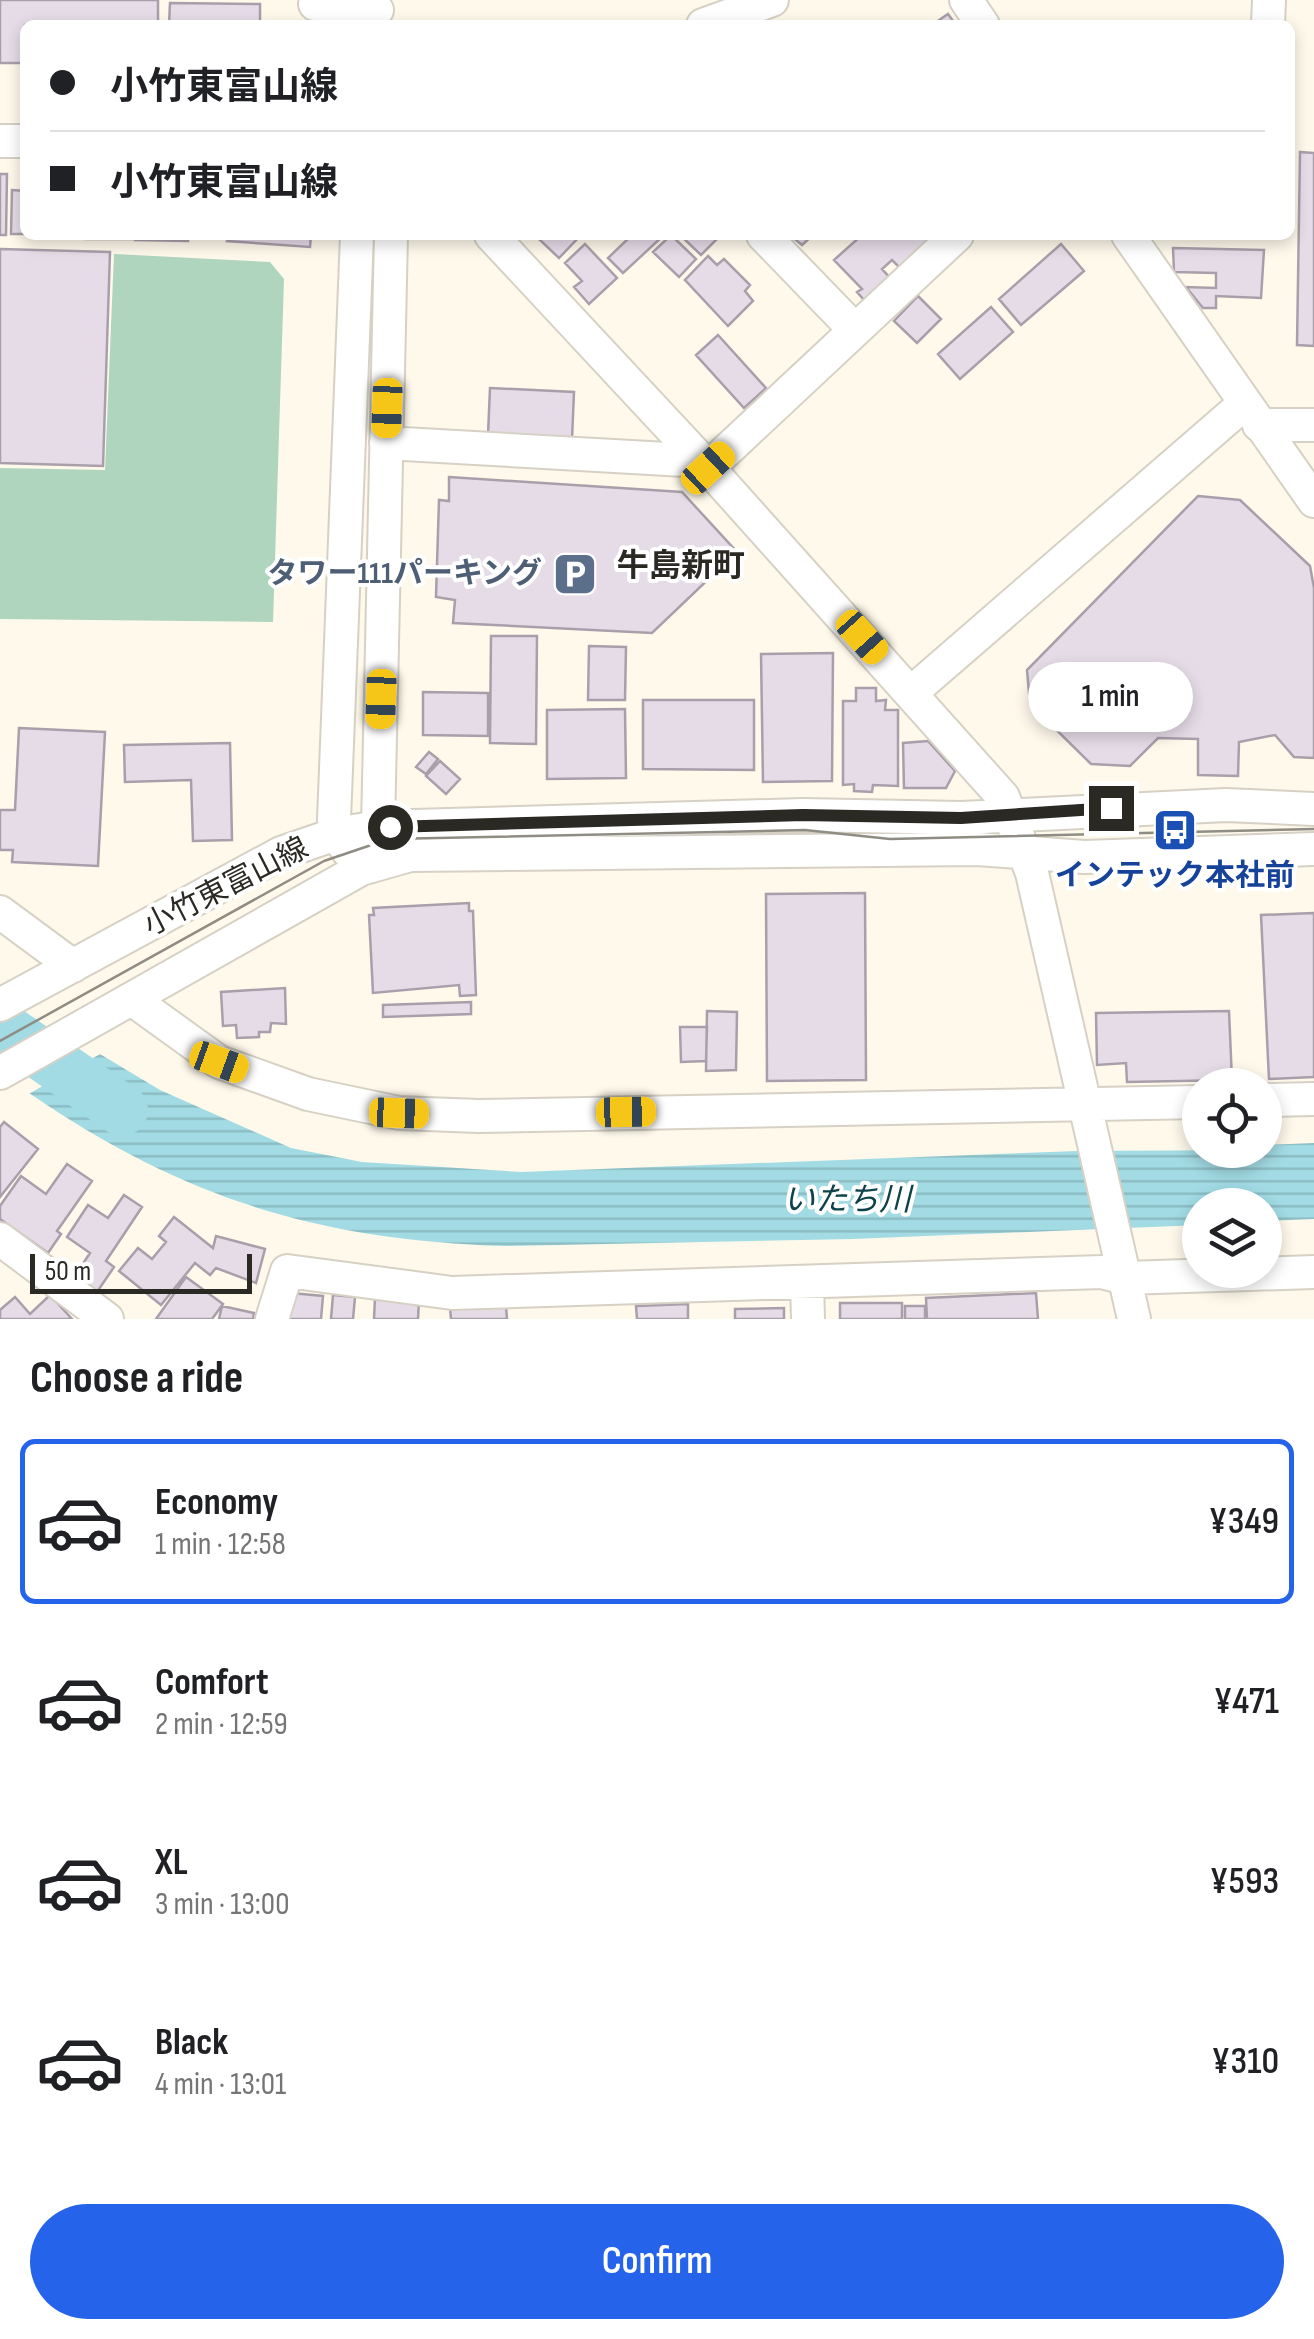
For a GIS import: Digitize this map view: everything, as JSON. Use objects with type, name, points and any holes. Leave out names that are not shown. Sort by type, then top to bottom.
[{"type":"street","points":[[316,0],[316,4],[377,12]]},
{"type":"street","points":[[717,20],[772,0]]},
{"type":"street","points":[[357,240],[336,834],[361,869]]},
{"type":"street","points":[[361,869],[378,827],[392,240]]},
{"type":"street","points":[[497,240],[705,464],[1003,797],[1032,873],[1134,1319]]},
{"type":"street","points":[[768,240],[856,330]]},
{"type":"street","points":[[386,443],[705,464],[952,240]]},
{"type":"street","points":[[1131,240],[1314,501]]},
{"type":"street","points":[[912,692],[1252,414]]},
{"type":"street","points":[[1252,414],[1314,426]]},
{"type":"street","name":"小竹東富山線","points":[[0,1005],[281,853],[336,834],[378,827],[803,815],[961,818],[1011,812],[1226,805],[1314,809]]},
{"type":"street","name":"小竹東富山線","points":[[0,1073],[361,869],[410,856],[1024,851],[1084,857],[1314,849]]},
{"type":"street","points":[[0,912],[60,973]]},
{"type":"street","points":[[133,1000],[219,1062],[308,1094],[399,1113],[1086,1114],[1182,1104]]},
{"type":"street","points":[[1282,1100],[1314,1099]]},
{"type":"street","points":[[0,1238],[108,1319]]},
{"type":"street","points":[[272,1319],[286,1270],[452,1293],[1102,1272],[1125,1278],[1314,1272]]},
{"type":"street","points":[[807,1283],[808,1319]]},
{"type":"green space","points":[[114,254],[270,262],[284,279],[273,622],[0,619],[0,468],[105,470]]},
{"type":"water","name":"いたち川","points":[[100,1054],[160,1090],[291,1148],[362,1162],[521,1172],[1182,1150],[1182,1168],[1282,1168],[1282,1144],[1314,1143],[1314,1219],[1282,1220],[1282,1188],[1182,1188],[1182,1226],[853,1239],[505,1246],[437,1242],[313,1223],[255,1207],[142,1161],[29,1093]]},
{"type":"pier","points":[[98,1049],[105,1051],[25,1096],[26,1089]]},
{"type":"building","points":[[0,0],[158,0],[158,20],[20,20],[20,63],[0,63]]},
{"type":"building","points":[[170,3],[260,4],[260,20],[169,20]]},
{"type":"building","points":[[1300,152],[1314,153],[1314,346],[1297,345]]},
{"type":"building","points":[[0,174],[7,174],[6,235],[0,235]]},
{"type":"building","points":[[12,190],[20,191],[20,234],[11,234]]},
{"type":"building","points":[[227,240],[311,240],[310,247]]},
{"type":"building","points":[[540,240],[576,240],[559,258]]},
{"type":"building","points":[[627,240],[659,240],[623,273],[608,258]]},
{"type":"building","points":[[666,240],[676,240],[696,259],[679,277],[653,252]]},
{"type":"building","points":[[685,240],[716,240],[701,255]]},
{"type":"building","points":[[856,240],[931,240],[901,269],[892,260],[882,269],[891,279],[865,301],[857,292],[862,289],[834,260]]},
{"type":"building","points":[[585,244],[617,278],[589,304],[574,287],[582,281],[565,263]]},
{"type":"building","points":[[1061,244],[1084,271],[1021,325],[999,299]]},
{"type":"building","points":[[1173,248],[1264,250],[1261,298],[1216,296],[1216,308],[1203,308],[1186,287],[1216,288],[1216,273],[1174,272]]},
{"type":"building","points":[[0,249],[110,252],[103,466],[0,463]]},
{"type":"building","points":[[708,256],[717,265],[724,259],[750,285],[745,291],[753,301],[728,326],[685,280]]},
{"type":"building","points":[[918,296],[941,319],[917,343],[894,321]]},
{"type":"building","points":[[991,307],[1013,332],[960,379],[938,354]]},
{"type":"building","points":[[718,335],[766,388],[744,408],[696,355]]},
{"type":"building","points":[[490,388],[574,392],[572,439],[488,435]]},
{"type":"building","name":"タワー111パーキング","points":[[449,477],[682,492],[737,552],[652,633],[453,623],[455,600],[436,597],[439,500],[449,501]]},
{"type":"building","points":[[1198,496],[1240,500],[1310,566],[1314,588],[1314,758],[1294,757],[1275,735],[1239,742],[1238,776],[1198,775],[1198,739],[1158,738],[1130,766],[1091,764],[1030,704],[1027,670]]},
{"type":"building","points":[[491,636],[537,636],[536,744],[490,743]]},
{"type":"building","points":[[589,646],[626,647],[625,700],[588,700]]},
{"type":"building","points":[[833,653],[832,781],[763,782],[761,654]]},
{"type":"building","points":[[856,688],[876,688],[876,701],[886,700],[885,710],[898,710],[898,786],[873,785],[872,792],[854,791],[854,784],[843,785],[843,701],[856,701]]},
{"type":"building","points":[[423,692],[488,693],[488,736],[423,735]]},
{"type":"building","points":[[643,700],[754,700],[754,770],[643,769]]},
{"type":"building","points":[[625,709],[626,778],[547,779],[547,710]]},
{"type":"building","points":[[19,728],[105,732],[98,866],[12,862],[13,850],[0,850],[0,810],[15,810]]},
{"type":"building","points":[[928,741],[955,771],[946,788],[904,788],[903,743]]},
{"type":"building","points":[[230,743],[232,840],[193,841],[191,780],[125,782],[124,745]]},
{"type":"building","points":[[429,752],[438,759],[426,774],[416,767]]},
{"type":"building","points":[[440,761],[460,779],[446,794],[426,776]]},
{"type":"building","points":[[865,893],[866,1080],[767,1081],[766,894]]},
{"type":"building","points":[[469,903],[469,911],[473,911],[476,995],[460,996],[459,985],[373,993],[369,915],[374,915],[373,908]]},
{"type":"building","points":[[1314,913],[1314,1077],[1282,1078],[1282,1068],[1268,1068],[1261,915]]},
{"type":"building","points":[[285,988],[286,1024],[271,1023],[270,1032],[259,1032],[259,1037],[237,1038],[236,1025],[223,1026],[221,992]]},
{"type":"building","points":[[471,1002],[471,1014],[383,1017],[383,1005]]},
{"type":"building","points":[[707,1011],[737,1012],[736,1070],[706,1071]]},
{"type":"building","points":[[1229,1011],[1231,1068],[1182,1068],[1182,1081],[1127,1082],[1126,1063],[1097,1065],[1096,1013]]},
{"type":"building","points":[[680,1027],[707,1027],[706,1061],[681,1062]]},
{"type":"building","points":[[4,1122],[38,1149],[0,1197],[0,1127]]},
{"type":"building","points":[[67,1164],[92,1181],[57,1231],[61,1234],[48,1253],[0,1219],[0,1206],[21,1176],[46,1194]]},
{"type":"building","points":[[124,1195],[142,1207],[106,1261],[114,1267],[97,1292],[74,1277],[90,1253],[67,1237],[88,1205],[108,1218]]},
{"type":"building","points":[[174,1217],[213,1248],[216,1236],[265,1249],[256,1283],[216,1268],[210,1275],[195,1263],[161,1305],[119,1271],[138,1248],[152,1259],[166,1242],[159,1236]]},
{"type":"building","points":[[186,1277],[223,1304],[212,1319],[156,1319]]},
{"type":"building","points":[[291,1293],[323,1296],[321,1319],[288,1319]]},
{"type":"building","points":[[1036,1293],[1038,1319],[927,1319],[926,1298]]},
{"type":"building","points":[[50,1295],[72,1319],[0,1319],[0,1310],[15,1297],[30,1314]]},
{"type":"building","points":[[333,1295],[355,1297],[353,1319],[331,1319]]},
{"type":"building","points":[[375,1298],[419,1300],[418,1319],[374,1319]]},
{"type":"building","points":[[840,1303],[902,1303],[902,1319],[840,1319]]},
{"type":"building","points":[[688,1304],[688,1319],[637,1319],[636,1306]]},
{"type":"building","points":[[222,1306],[254,1313],[253,1319],[219,1319]]},
{"type":"building","points":[[506,1306],[507,1319],[451,1319],[450,1308]]},
{"type":"building","points":[[905,1306],[925,1306],[925,1319],[905,1319]]},
{"type":"building","points":[[784,1308],[784,1319],[735,1319],[735,1309]]},
{"type":"waterway","name":"いたち川","points":[[0,1026],[122,1110]]},
{"type":"tram line","points":[[0,1041],[324,861],[389,839],[805,830],[890,839],[1314,829]]},
{"type":"place","name":"タワー111パーキング","points":[[575,574]]},
{"type":"place","name":"インテック本社前","points":[[1175,830]]},
{"type":"district","name":"牛島新町","points":[[681,566]]},
{"type":"route","points":[[390,827],[803,815],[961,818],[1111,808]]}]
